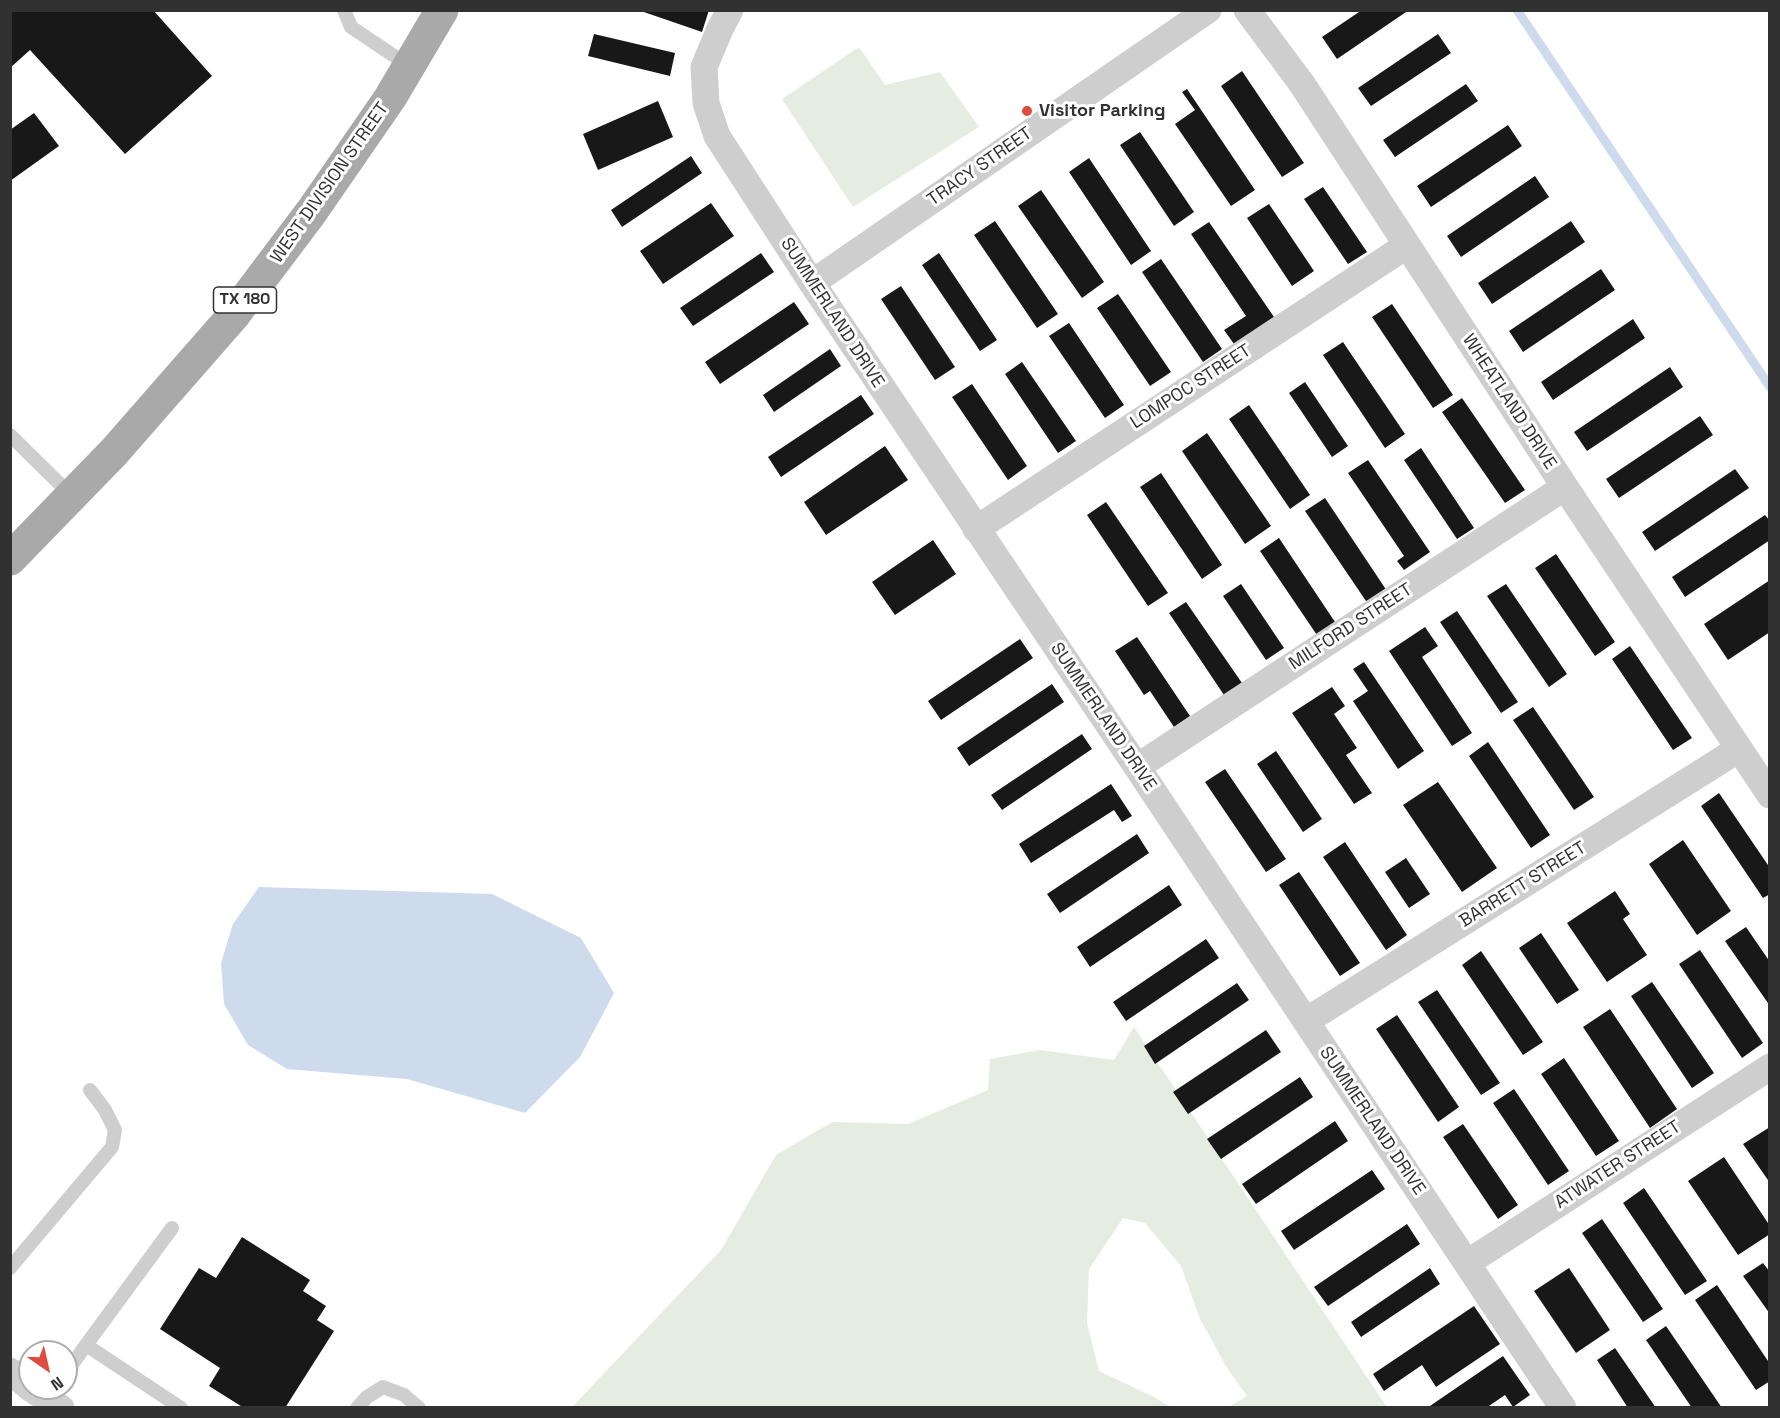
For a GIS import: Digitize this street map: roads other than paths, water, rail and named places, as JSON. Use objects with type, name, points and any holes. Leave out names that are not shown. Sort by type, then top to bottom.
[{"type":"main road","name":"WEST DIVISION STREET","points":[[10,559],[114,452],[233,316],[312,211],[390,98],[442,10]]},
{"type":"street","name":"SUMMERLAND DRIVE","points":[[730,10],[704,67],[706,103],[717,136],[812,283],[1563,1407]]},
{"type":"street","name":"TRACY STREET","points":[[812,283],[1208,10]]},
{"type":"street","name":"WHEATLAND DRIVE","points":[[1247,10],[1302,84],[1406,246],[1770,795]]},
{"type":"street","name":"LOMPOC STREET","points":[[976,529],[1406,246]]},
{"type":"street","name":"MILFORD STREET","points":[[1137,767],[1565,487]]},
{"type":"street","name":"BARRETT STREET","points":[[1306,1021],[1739,749]]},
{"type":"street","name":"ATWATER STREET","points":[[1467,1263],[1770,1067]]},
{"type":"lane","points":[[344,10],[351,27],[409,66]]},
{"type":"lane","points":[[10,435],[72,496]]},
{"type":"lane","points":[[10,1268],[112,1147],[115,1130],[105,1110],[90,1090]]},
{"type":"lane","points":[[78,1356],[172,1228]]},
{"type":"lane","points":[[86,1345],[181,1407]]},
{"type":"lane","points":[[357,1407],[367,1397],[383,1387],[404,1395],[419,1407]]},
{"type":"water","points":[[259,887],[492,894],[581,938],[614,993],[580,1057],[525,1113],[407,1079],[287,1069],[248,1045],[224,1004],[221,963],[233,924]]},
{"type":"waterway","points":[[1517,10],[1770,387]]},
{"type":"place","name":"Visitor Parking","points":[[1027,111]]}]
